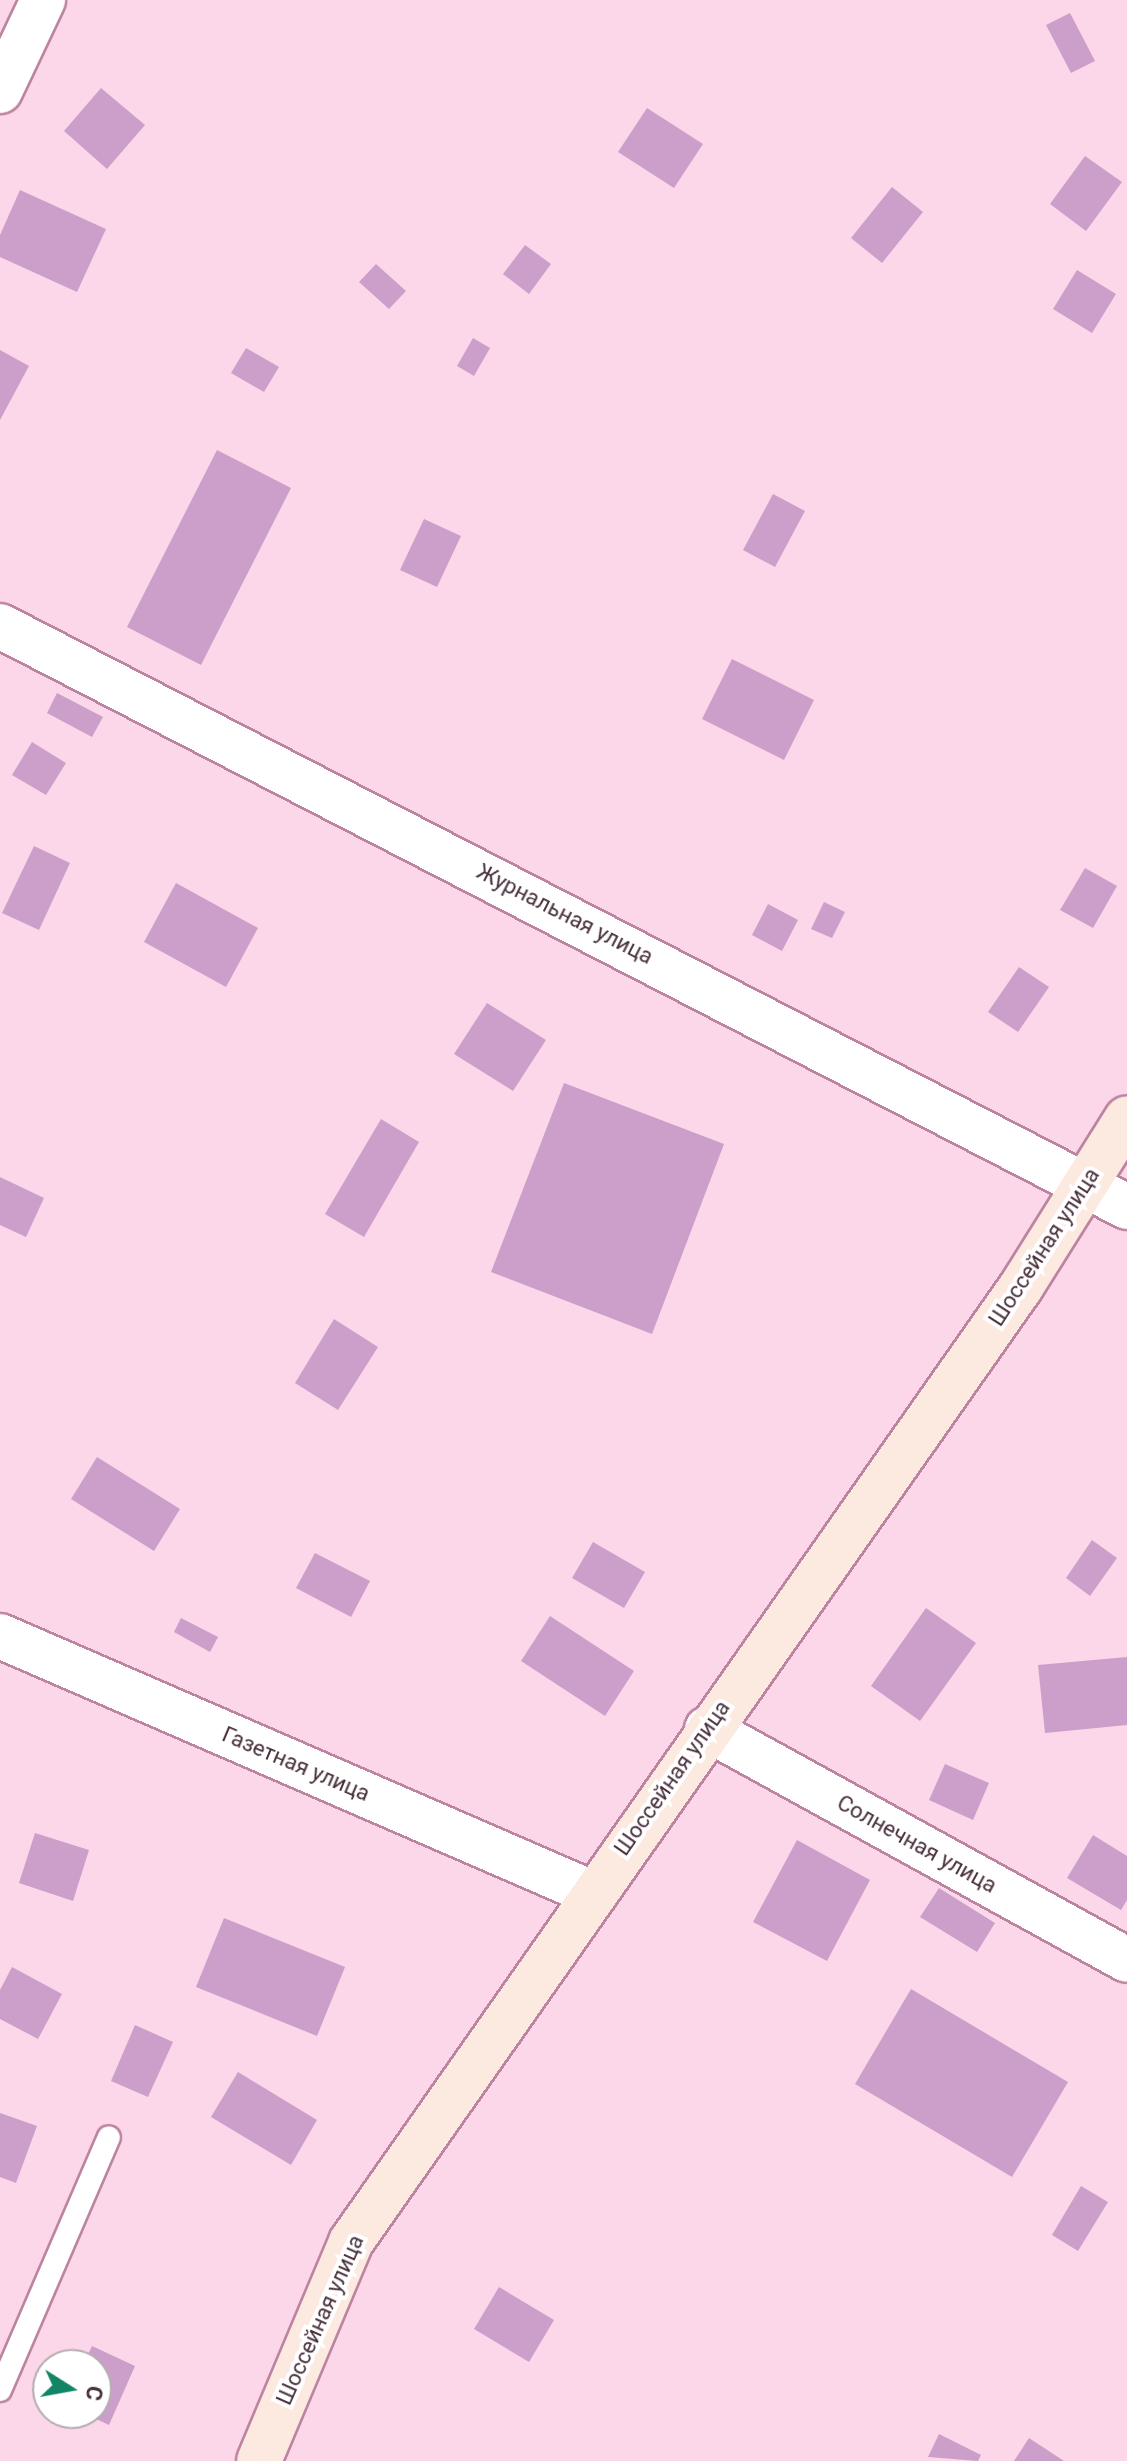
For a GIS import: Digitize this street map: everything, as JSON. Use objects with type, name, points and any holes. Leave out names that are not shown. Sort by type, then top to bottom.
[{"type":"main road","name":"Шоссейная улица","points":[[259,2461],[351,2242],[707,1729],[1021,1287],[1127,1118]]},
{"type":"street","points":[[0,91],[43,0]]},
{"type":"street","name":"Журнальная улица","points":[[0,626],[1087,1181],[1127,1207]]},
{"type":"street","name":"Газетная улица","points":[[0,1636],[592,1893]]},
{"type":"street","name":"Солнечная улица","points":[[707,1729],[1127,1960]]},
{"type":"lane","points":[[0,2390],[109,2137]]},
{"type":"building","points":[[1070,13],[1095,61],[1071,73],[1046,25]]},
{"type":"building","points":[[101,88],[145,125],[107,169],[64,131]]},
{"type":"building","points":[[647,108],[703,144],[674,188],[618,152]]},
{"type":"building","points":[[1085,156],[1122,182],[1086,231],[1050,204]]},
{"type":"building","points":[[892,187],[923,212],[882,263],[851,238]]},
{"type":"building","points":[[20,190],[106,229],[77,292],[0,257],[0,235]]},
{"type":"building","points":[[525,245],[551,264],[529,294],[503,274]]},
{"type":"building","points":[[376,264],[406,291],[389,309],[359,282]]},
{"type":"building","points":[[1077,270],[1116,294],[1092,333],[1053,309]]},
{"type":"building","points":[[473,338],[490,348],[474,376],[457,366]]},
{"type":"building","points":[[246,348],[279,367],[264,392],[231,373]]},
{"type":"building","points":[[0,350],[29,366],[0,420]]},
{"type":"building","points":[[217,450],[291,488],[201,665],[127,627]]},
{"type":"building","points":[[773,494],[805,511],[775,567],[743,550]]},
{"type":"building","points":[[424,519],[461,536],[437,587],[400,570]]},
{"type":"building","points":[[732,659],[814,700],[784,760],[702,719]]},
{"type":"building","points":[[57,693],[103,717],[92,737],[47,713]]},
{"type":"building","points":[[32,742],[66,763],[46,795],[12,775]]},
{"type":"building","points":[[34,846],[70,863],[39,930],[2,913]]},
{"type":"building","points":[[1085,868],[1117,886],[1093,928],[1060,910]]},
{"type":"building","points":[[176,883],[258,928],[226,987],[144,942]]},
{"type":"building","points":[[824,902],[845,912],[832,938],[811,929]]},
{"type":"building","points":[[768,904],[798,920],[782,951],[752,935]]},
{"type":"building","points":[[1019,967],[1049,987],[1018,1032],[988,1012]]},
{"type":"building","points":[[487,1003],[546,1040],[513,1091],[454,1054]]},
{"type":"building","points":[[564,1083],[724,1144],[652,1334],[491,1272]]},
{"type":"building","points":[[381,1119],[419,1142],[364,1237],[325,1214]]},
{"type":"building","points":[[0,1177],[44,1198],[26,1237],[0,1225]]},
{"type":"building","points":[[334,1319],[378,1347],[338,1410],[295,1383]]},
{"type":"building","points":[[97,1457],[180,1509],[154,1551],[71,1499]]},
{"type":"building","points":[[1092,1540],[1117,1558],[1090,1596],[1066,1578]]},
{"type":"building","points":[[593,1542],[645,1572],[624,1608],[572,1578]]},
{"type":"building","points":[[315,1553],[370,1581],[351,1617],[296,1588]]},
{"type":"building","points":[[926,1608],[976,1643],[920,1721],[871,1686]]},
{"type":"building","points":[[550,1616],[634,1671],[605,1716],[521,1661]]},
{"type":"building","points":[[181,1618],[218,1637],[210,1652],[174,1632]]},
{"type":"building","points":[[1127,1657],[1127,1725],[1045,1733],[1038,1665]]},
{"type":"building","points":[[945,1764],[989,1783],[973,1820],[929,1800]]},
{"type":"building","points":[[35,1833],[89,1850],[73,1901],[19,1883]]},
{"type":"building","points":[[1093,1835],[1127,1856],[1127,1900],[1121,1910],[1067,1878]]},
{"type":"building","points":[[797,1840],[870,1880],[827,1961],[753,1922]]},
{"type":"building","points":[[939,1888],[995,1923],[977,1952],[920,1917]]},
{"type":"building","points":[[224,1918],[345,1967],[317,2036],[196,1987]]},
{"type":"building","points":[[12,1967],[62,1994],[38,2039],[0,2019],[0,1990]]},
{"type":"building","points":[[911,1989],[1068,2082],[1012,2177],[855,2084]]},
{"type":"building","points":[[135,2025],[173,2042],[148,2097],[111,2081]]},
{"type":"building","points":[[238,2072],[317,2120],[291,2165],[211,2117]]},
{"type":"building","points":[[0,2113],[37,2126],[16,2183],[0,2177]]},
{"type":"building","points":[[1081,2186],[1108,2202],[1078,2251],[1052,2235]]},
{"type":"building","points":[[499,2287],[554,2320],[529,2362],[474,2329]]},
{"type":"building","points":[[112,2355],[135,2366],[112,2418]]},
{"type":"building","points":[[939,2434],[981,2455],[978,2461],[928,2457]]},
{"type":"building","points":[[1029,2438],[1064,2461],[1014,2461]]}]
